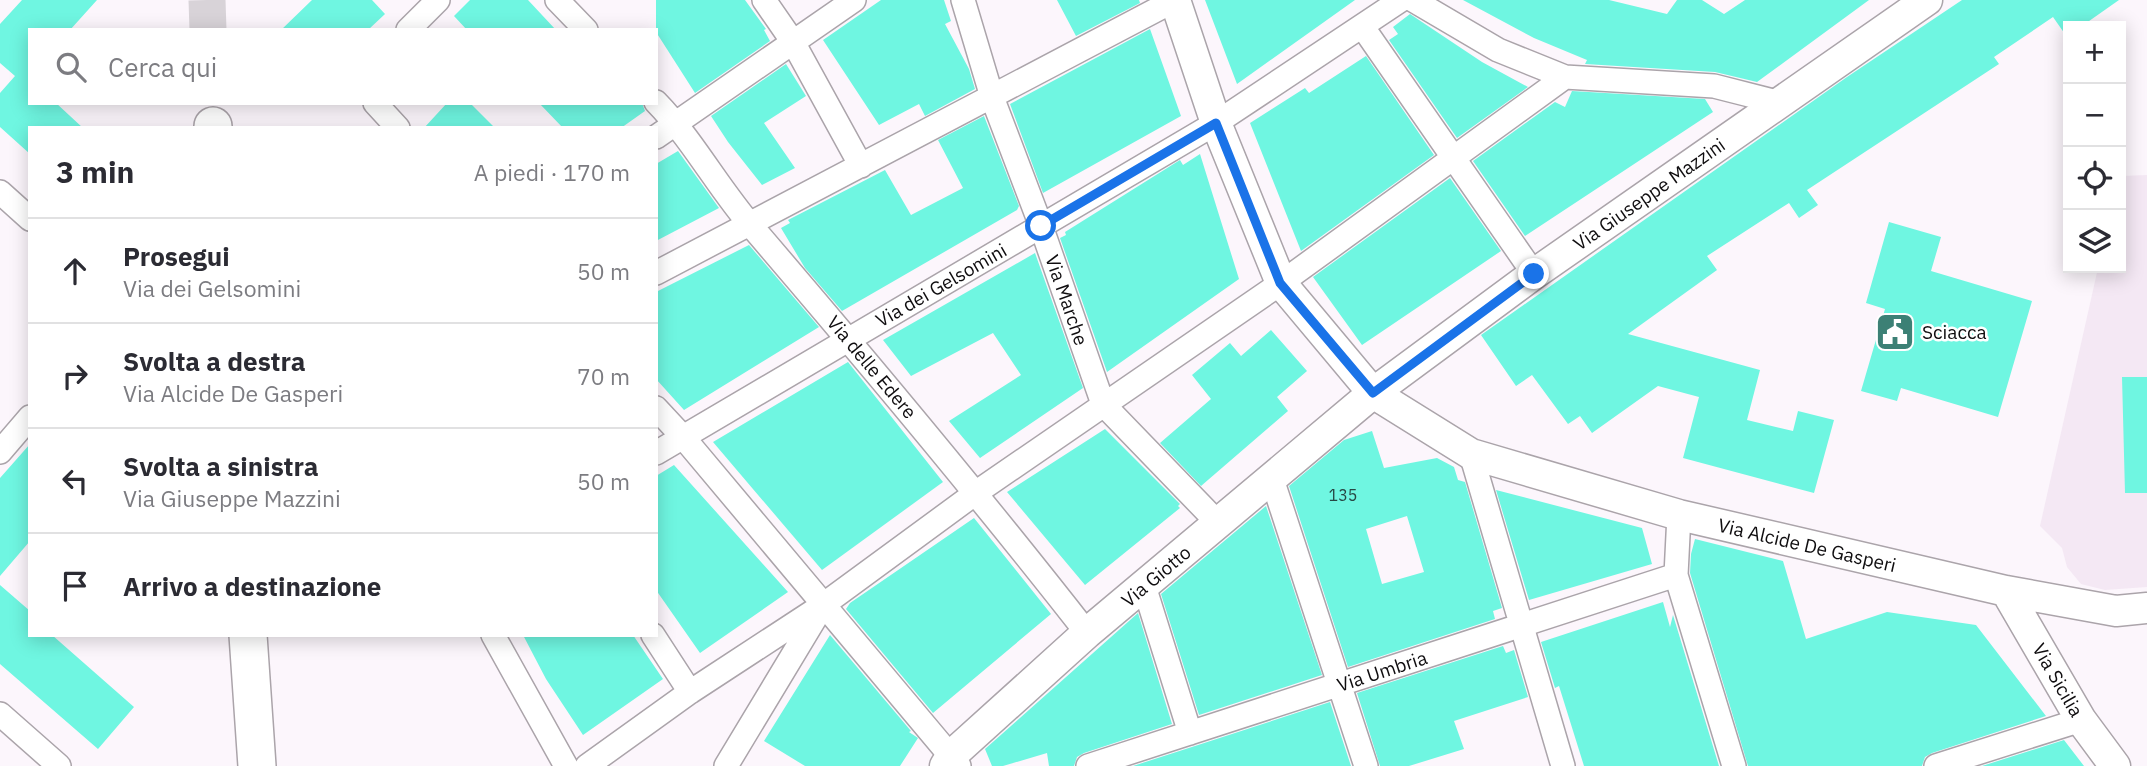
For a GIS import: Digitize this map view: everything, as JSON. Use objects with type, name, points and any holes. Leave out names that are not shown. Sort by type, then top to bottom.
[{"type":"main road","points":[[248,637],[257,766]]},
{"type":"street","points":[[410,28],[438,0]]},
{"type":"street","points":[[557,0],[584,28]]},
{"type":"street","points":[[764,0],[793,42],[861,166]]},
{"type":"street","points":[[658,136],[854,0]]},
{"type":"street","name":"Via Marche","points":[[963,0],[992,97],[1041,226],[1103,404],[1219,524]]},
{"type":"street","points":[[658,272],[1175,0]]},
{"type":"street","name":"Via Alcide De Gasperi","points":[[1175,0],[1216,123],[1280,283],[1373,393],[1471,454],[1679,515],[2006,591],[2116,611],[2147,608]]},
{"type":"street","name":"Via dei Gelsomini","points":[[658,452],[1216,123],[1401,0]]},
{"type":"street","points":[[1413,0],[1498,50],[1564,77],[1714,86],[1781,103]]},
{"type":"street","name":"Via Giuseppe Mazzini","points":[[1373,393],[1534,274],[1927,0]]},
{"type":"street","points":[[1362,26],[1534,274]]},
{"type":"street","points":[[587,766],[690,692],[823,605],[976,492],[1280,283],[1564,77]]},
{"type":"street","name":"Via delle Edere","points":[[658,104],[677,123],[750,225],[976,492],[1087,634]]},
{"type":"street","points":[[377,105],[396,126]]},
{"type":"street","points":[[0,191],[28,217]]},
{"type":"street","name":"Via Giotto","points":[[952,762],[1087,634],[1373,393]]},
{"type":"street","points":[[658,410],[952,762]]},
{"type":"street","points":[[3,443],[28,419]]},
{"type":"street","points":[[1471,454],[1563,766]]},
{"type":"street","points":[[1272,479],[1366,766]]},
{"type":"street","points":[[1679,515],[1676,575],[1734,766]]},
{"type":"street","name":"Via Umbria","points":[[1088,766],[1676,575]]},
{"type":"street","points":[[1144,586],[1190,733]]},
{"type":"street","name":"Via Sicilia","points":[[2006,591],[2081,720],[2115,766]]},
{"type":"street","points":[[726,766],[823,605]]},
{"type":"street","points":[[494,637],[566,766]]},
{"type":"street","points":[[654,637],[690,692]]},
{"type":"street","points":[[0,714],[59,766]]},
{"type":"street","points":[[1936,766],[2081,720]]},
{"type":"shaded area","points":[[2147,175],[2147,587],[2105,590],[2081,584],[2067,567],[2062,548],[2040,526],[2097,273],[2126,273],[2126,176]]},
{"type":"building","points":[[22,0],[97,0],[72,28],[28,28],[28,105],[58,105],[81,126],[28,126],[28,152],[0,127],[0,93],[15,76],[0,63],[0,24]]},
{"type":"building","points":[[312,0],[372,0],[385,14],[370,28],[283,28]]},
{"type":"building","points":[[470,0],[528,0],[554,28],[465,28],[454,16]]},
{"type":"building","points":[[656,0],[745,0],[766,29],[764,30],[770,41],[695,93],[656,28]]},
{"type":"building","points":[[881,0],[944,0],[951,21],[945,24],[969,69],[975,89],[925,116],[919,104],[879,125],[823,40]]},
{"type":"building","points":[[1057,0],[1139,0],[1140,3],[1076,36]]},
{"type":"building","points":[[1205,0],[1355,0],[1237,84]]},
{"type":"building","points":[[1463,0],[1609,0],[1667,14],[1677,0],[1702,0],[1724,14],[1745,0],[1869,0],[1757,82],[1715,72],[1585,64],[1587,60],[1534,38]]},
{"type":"building","points":[[1962,0],[2119,0],[2089,21],[2063,21],[2063,31],[2053,17],[1994,57],[1999,64],[1807,190],[1818,205],[1799,218],[1789,203],[1707,256],[1717,270],[1628,334],[1760,370],[1747,420],[1793,431],[1798,411],[1834,420],[1814,493],[1683,458],[1699,397],[1658,386],[1592,433],[1580,416],[1568,424],[1532,375],[1516,386],[1481,335],[1847,77]]},
{"type":"building","points":[[1410,14],[1482,62],[1528,87],[1457,138],[1389,40],[1398,34],[1393,27]]},
{"type":"building","points":[[1150,29],[1181,116],[1043,193],[1010,104]]},
{"type":"building","points":[[1366,56],[1434,155],[1301,251],[1250,123],[1305,88],[1309,93]]},
{"type":"building","points":[[786,64],[806,96],[764,123],[795,168],[762,185],[711,116]]},
{"type":"building","points":[[1572,91],[1705,99],[1713,112],[1525,236],[1473,161],[1555,102],[1565,107]]},
{"type":"building","points":[[445,105],[472,105],[493,126],[426,126]]},
{"type":"building","points":[[541,105],[643,105],[645,111],[624,126],[561,126]]},
{"type":"building","points":[[984,116],[1019,206],[1017,210],[842,311],[805,268],[781,228],[790,223],[788,220],[885,170],[911,215],[963,188],[938,140]]},
{"type":"building","points":[[678,151],[719,208],[658,240],[658,163]]},
{"type":"building","points":[[1200,154],[1239,279],[1107,372],[1060,238],[1066,235],[1065,232],[1180,160],[1183,165]]},
{"type":"building","points":[[1450,178],[1501,251],[1362,345],[1313,277]]},
{"type":"building","points":[[1889,222],[1941,237],[1931,271],[2032,301],[1998,417],[1901,388],[1897,401],[1861,391],[1885,309],[1866,303]]},
{"type":"building","points":[[749,245],[819,327],[684,410],[658,381],[658,291]]},
{"type":"building","points":[[1035,253],[1083,388],[980,458],[949,421],[1021,375],[993,333],[911,376],[883,340]]},
{"type":"building","points":[[1271,330],[1307,371],[1277,397],[1288,411],[1201,486],[1160,443],[1211,399],[1192,375],[1230,343],[1241,356]]},
{"type":"building","points":[[848,362],[943,482],[822,570],[713,442]]},
{"type":"building","points":[[2122,377],[2147,377],[2147,493],[2125,493]]},
{"type":"building","points":[[1105,429],[1180,504],[1180,508],[1085,585],[1007,492]]},
{"type":"building","points":[[1372,431],[1384,468],[1437,458],[1454,467],[1458,480],[1465,482],[1502,608],[1493,611],[1495,619],[1348,667],[1289,486],[1344,440]],"holes":[[[1407,516],[1424,572],[1382,584],[1366,529]]]},
{"type":"building","points":[[28,446],[28,543],[0,576],[0,478]]},
{"type":"building","points":[[674,465],[788,592],[700,653],[658,593],[658,475]]},
{"type":"building","points":[[1496,490],[1642,528],[1652,564],[1529,600]]},
{"type":"building","points":[[1266,506],[1322,675],[1199,715],[1161,594]]},
{"type":"building","points":[[974,518],[1051,614],[933,713],[846,609],[850,603]]},
{"type":"building","points":[[1695,539],[1783,561],[1806,639],[1887,612],[1976,625],[2046,716],[1932,753],[1925,757],[1922,766],[1748,766],[1690,573]]},
{"type":"building","points":[[0,585],[28,609],[28,637],[54,637],[134,707],[98,749],[0,664]]},
{"type":"building","points":[[1663,602],[1670,627],[1673,615],[1719,766],[1584,766],[1559,686],[1555,688],[1541,642]]},
{"type":"building","points":[[1138,613],[1172,724],[1084,753],[1077,757],[1074,766],[1049,766],[1047,753],[1003,766],[992,766],[985,749]]},
{"type":"building","points":[[830,635],[911,731],[909,732],[918,738],[900,766],[805,766],[764,741]]},
{"type":"building","points":[[524,637],[634,637],[663,679],[583,735],[546,679]]},
{"type":"building","points":[[1503,646],[1506,653],[1514,650],[1528,697],[1454,721],[1464,749],[1409,766],[1380,766],[1357,693]]},
{"type":"building","points":[[1330,702],[1351,766],[1133,766],[1195,746]]},
{"type":"building","points":[[2064,740],[2084,766],[1982,766]]},
{"type":"tunnel","points":[[207,0],[208,28]]},
{"type":"place","name":"Sciacca","points":[[1895,332]]},
{"type":"route","points":[[1041,226],[1216,123],[1280,283],[1373,393],[1534,274]]}]
